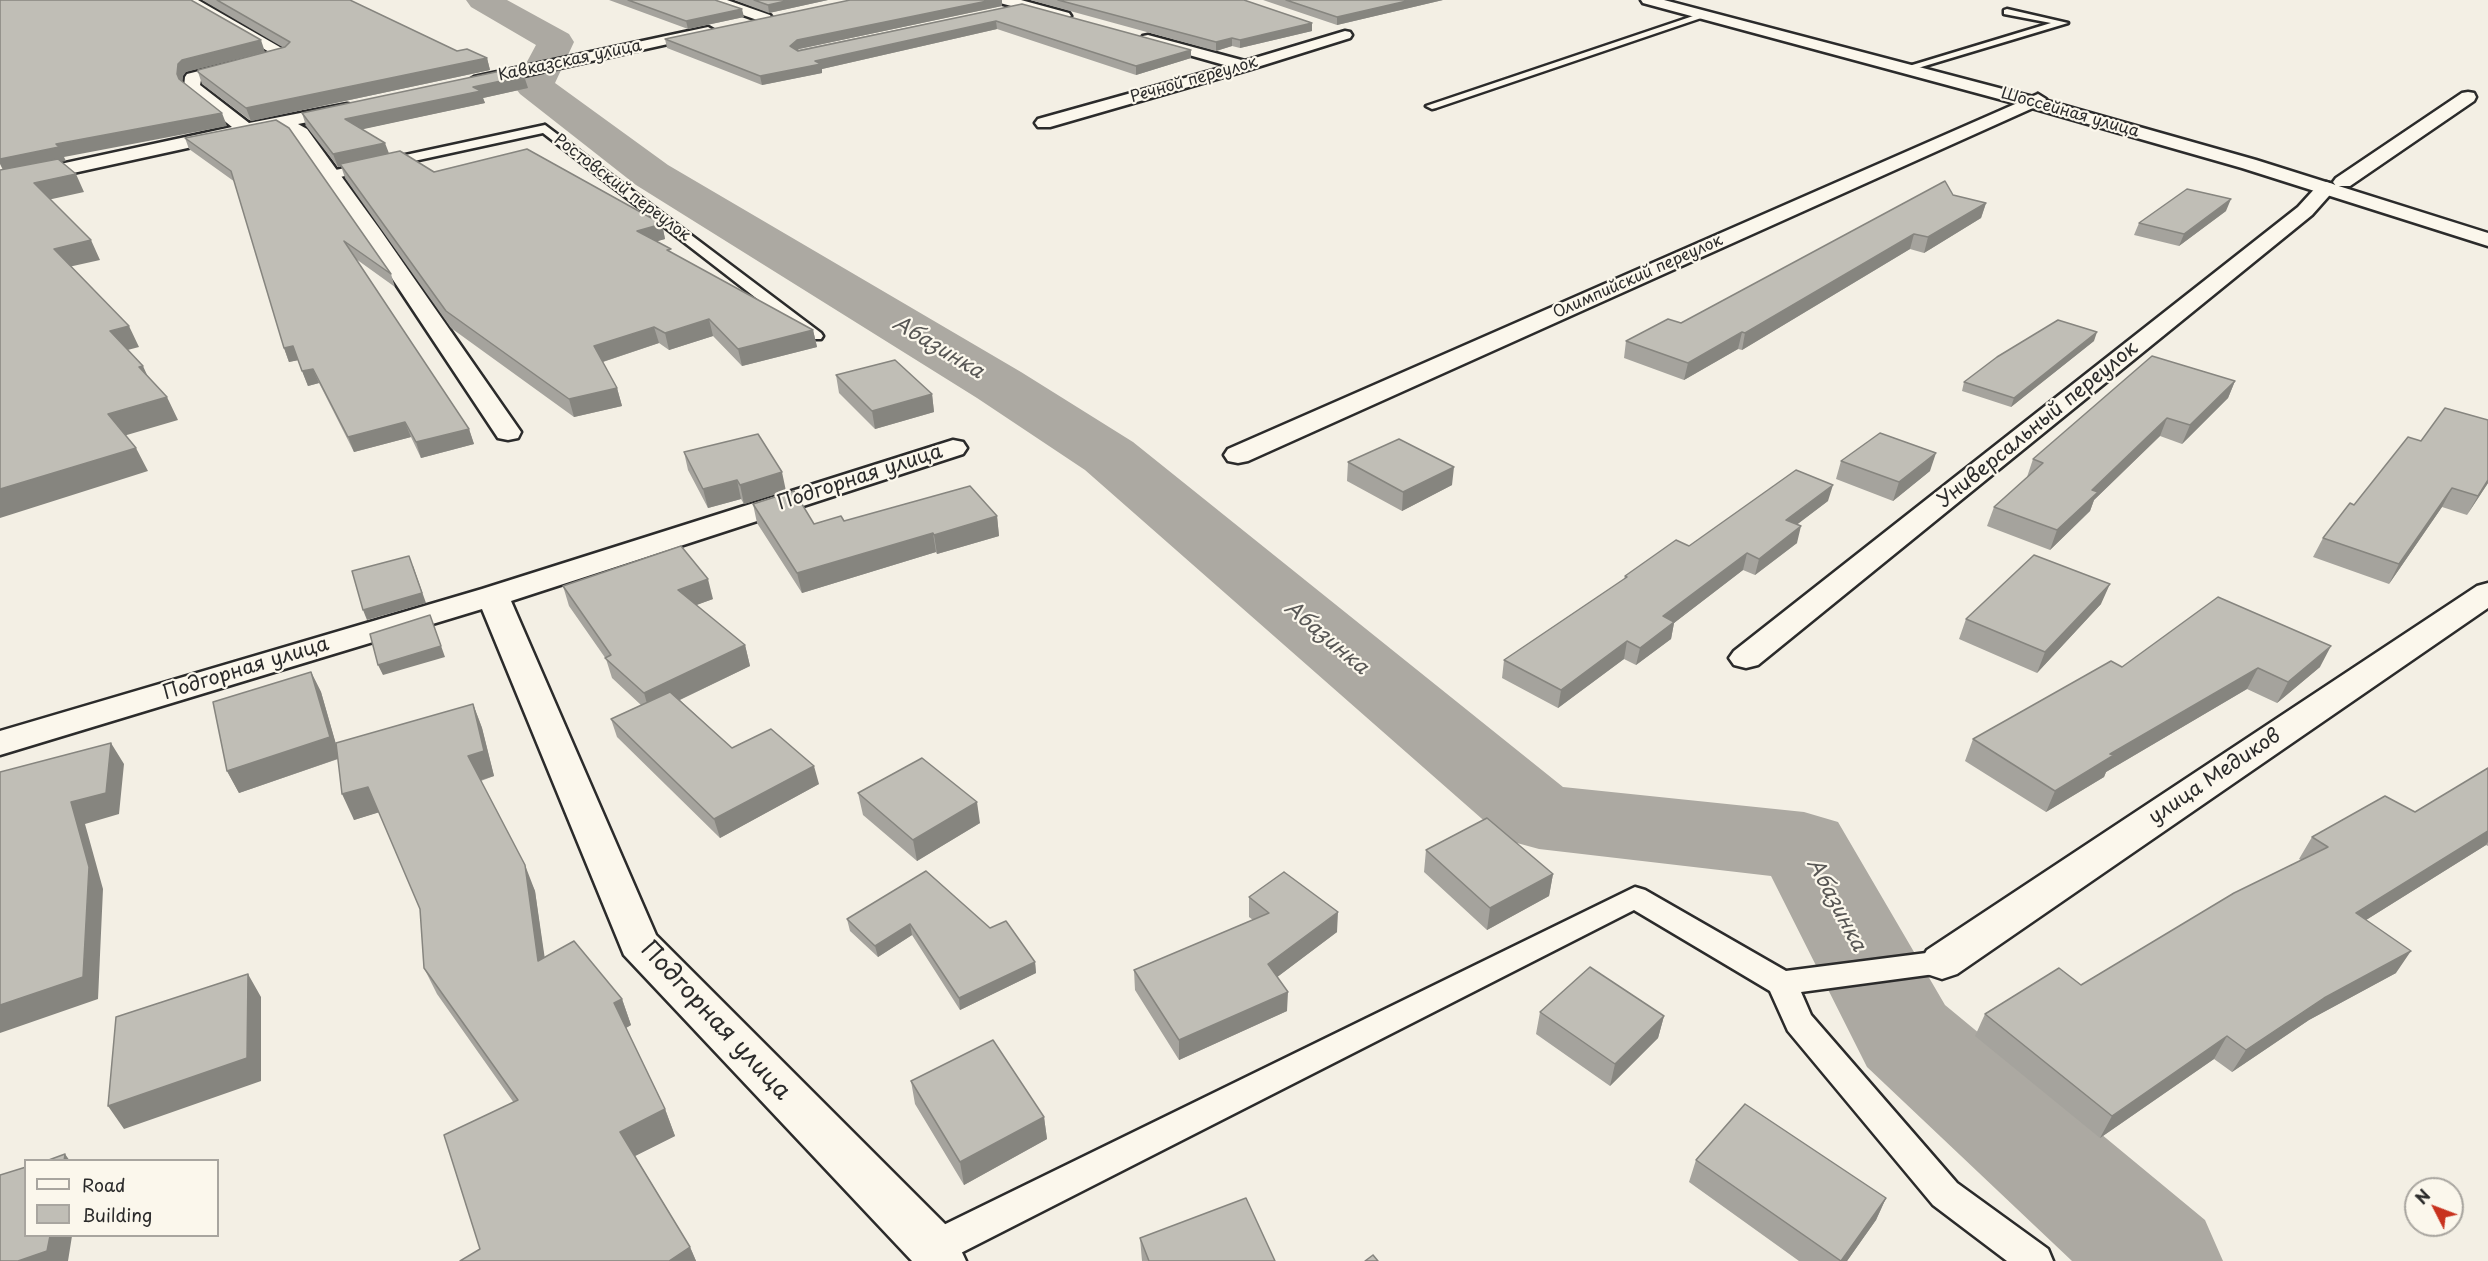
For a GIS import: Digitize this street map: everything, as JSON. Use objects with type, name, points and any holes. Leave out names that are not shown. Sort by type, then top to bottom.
[{"type":"street","points":[[188,0],[284,54],[193,78],[192,87],[246,129]]},
{"type":"street","points":[[714,0],[771,17],[743,23]]},
{"type":"street","name":"Шоссейная улица","points":[[1648,0],[2035,100]]},
{"type":"street","name":"Шоссейная улица","points":[[1658,0],[1914,66],[2488,229]]},
{"type":"street","points":[[1005,5],[1027,6],[1073,19]]},
{"type":"street","name":"Кавказская улица","points":[[454,86],[720,28]]},
{"type":"street","name":"Речной переулок","points":[[1044,123],[1345,35],[1324,28]]},
{"type":"street","points":[[1131,34],[1245,66]]},
{"type":"street","name":"Универсальный переулок","points":[[1746,658],[2305,211],[2334,185],[2468,97]]},
{"type":"street","name":"Олимпийский переулок","points":[[1238,455],[2035,100]]},
{"type":"street","points":[[0,183],[363,106]]},
{"type":"street","points":[[284,123],[301,133],[508,432]]},
{"type":"street","name":"Шоссейная улица","points":[[2334,185],[2488,240]]},
{"type":"street","name":"Подгорная улица","points":[[0,743],[493,596],[953,448]]},
{"type":"street","name":"улица Медиков","points":[[1942,962],[2488,593]]},
{"type":"street","name":"Подгорная улица","points":[[493,596],[639,944],[929,1257]]},
{"type":"lane","points":[[1914,66],[2062,23],[2007,12]]},
{"type":"lane","points":[[1432,106],[1705,15]]},
{"type":"lane","name":"Ростовский переулок","points":[[331,175],[545,129],[815,336]]},
{"type":"lane","points":[[929,1257],[1635,897],[1782,983],[1799,1022],[1945,1194],[2036,1261]]},
{"type":"lane","points":[[1782,983],[1942,962]]},
{"type":"building","points":[[0,0],[191,0],[261,40],[182,60],[178,64],[179,79],[222,113],[56,144],[59,147],[0,159]]},
{"type":"building","points":[[217,0],[350,0],[457,51],[467,49],[487,58],[246,108],[198,70],[285,47],[290,42]]},
{"type":"building","points":[[628,0],[715,0],[742,9],[686,21]]},
{"type":"building","points":[[754,0],[790,0],[768,5]]},
{"type":"building","points":[[850,0],[992,0],[797,40],[790,46],[798,51],[1022,4],[1191,50],[1136,66],[996,21],[815,61],[821,64],[760,76],[665,39]]},
{"type":"building","points":[[1058,0],[1244,0],[1312,23],[1240,40],[1232,38],[1216,42]]},
{"type":"building","points":[[1286,0],[1411,0],[1337,17]]},
{"type":"building","points":[[510,69],[524,76],[473,87],[481,91],[345,119],[385,143],[333,154],[302,113]]},
{"type":"building","points":[[276,120],[289,128],[391,274],[344,241],[469,429],[416,442],[405,422],[348,437],[313,369],[302,371],[293,346],[284,348],[231,171],[185,138]]},
{"type":"building","points":[[527,149],[662,224],[637,231],[671,249],[667,250],[813,330],[738,349],[709,319],[665,333],[654,327],[594,346],[617,388],[569,399],[446,311],[340,164],[400,151],[434,172]]},
{"type":"building","points":[[58,159],[76,174],[34,183],[91,240],[54,249],[129,326],[110,331],[143,366],[139,367],[167,397],[108,414],[136,448],[0,489],[0,170]]},
{"type":"building","points":[[1945,181],[1953,195],[1986,203],[1928,237],[1914,234],[1745,333],[1742,332],[1688,363],[1626,341],[1668,319],[1681,323]]},
{"type":"building","points":[[2187,189],[2231,199],[2184,234],[2139,223]]},
{"type":"building","points":[[2058,320],[2097,332],[2014,398],[1964,382],[1997,357]]},
{"type":"building","points":[[2152,356],[2235,381],[2190,425],[2167,418],[2092,490],[2098,492],[2057,530],[1994,507],[2043,463],[2033,459]]},
{"type":"building","points":[[895,360],[932,394],[872,411],[836,375]]},
{"type":"building","points":[[2445,408],[2488,420],[2488,480],[2478,496],[2452,488],[2399,564],[2323,538],[2350,503],[2354,505],[2408,437],[2421,441]]},
{"type":"building","points":[[1880,433],[1936,453],[1899,482],[1841,461]]},
{"type":"building","points":[[758,434],[782,472],[740,485],[737,480],[703,489],[684,452]]},
{"type":"building","points":[[1399,439],[1454,467],[1403,492],[1348,462]]},
{"type":"building","points":[[1796,470],[1833,485],[1786,520],[1801,526],[1759,559],[1747,553],[1663,616],[1674,622],[1640,648],[1627,641],[1561,690],[1504,660],[1627,577],[1625,576],[1676,540],[1689,546]]},
{"type":"building","points":[[970,486],[997,516],[797,573],[753,504],[794,491],[814,524],[841,516],[844,521]]},
{"type":"building","points":[[681,546],[708,579],[678,590],[745,645],[644,693],[605,658],[611,655],[563,586]]},
{"type":"building","points":[[2034,555],[2110,584],[2045,652],[1966,619]]},
{"type":"building","points":[[409,556],[422,593],[363,610],[352,571]]},
{"type":"building","points":[[2218,597],[2331,646],[2288,682],[2258,668],[2110,754],[2114,755],[2055,791],[1973,739],[2111,661],[2122,667]]},
{"type":"building","points":[[430,615],[441,646],[378,665],[370,634]]},
{"type":"building","points":[[311,672],[330,737],[227,771],[213,702]]},
{"type":"building","points":[[670,692],[732,748],[771,729],[814,766],[714,819],[611,719]]},
{"type":"building","points":[[473,704],[484,751],[468,756],[525,865],[538,961],[574,941],[622,999],[614,1003],[665,1109],[620,1132],[690,1247],[669,1261],[460,1261],[480,1249],[444,1135],[518,1100],[424,968],[420,909],[368,787],[342,794],[336,743]]},
{"type":"building","points":[[111,743],[106,793],[71,802],[89,867],[83,977],[0,1005],[0,772]]},
{"type":"building","points":[[922,758],[977,802],[913,840],[858,793]]},
{"type":"building","points":[[2488,768],[2488,831],[2356,913],[2411,951],[2324,998],[2246,1050],[2227,1036],[2112,1116],[1985,1014],[2059,968],[2081,985],[2234,893],[2328,847],[2312,837],[2385,796],[2415,812]]},
{"type":"building","points":[[1487,818],[1553,874],[1490,908],[1426,850]]},
{"type":"building","points":[[926,871],[990,928],[1006,921],[1035,962],[959,998],[910,924],[875,946],[847,919]]},
{"type":"building","points":[[1284,872],[1338,912],[1268,964],[1288,992],[1179,1040],[1134,970],[1269,913],[1249,897]]},
{"type":"building","points":[[1590,967],[1664,1016],[1615,1064],[1540,1012]]},
{"type":"building","points":[[248,974],[247,1058],[108,1106],[116,1017]]},
{"type":"building","points":[[993,1040],[1044,1117],[960,1162],[911,1081]]},
{"type":"building","points":[[1745,1104],[1886,1198],[1841,1261],[1696,1160]]},
{"type":"building","points":[[65,1154],[64,1159],[51,1159]]},
{"type":"building","points":[[24,1168],[24,1237],[50,1237],[47,1251],[18,1261],[0,1261],[0,1175]]},
{"type":"building","points":[[1246,1198],[1275,1261],[1149,1261],[1140,1238]]},
{"type":"building","points":[[1373,1255],[1378,1261],[1365,1261]]},
{"type":"waterway","name":"Абазинка","points":[[483,0],[556,42],[534,86],[652,175],[999,385],[1109,456],[1539,817],[1804,846],[1906,1036],[2160,1261]]}]
